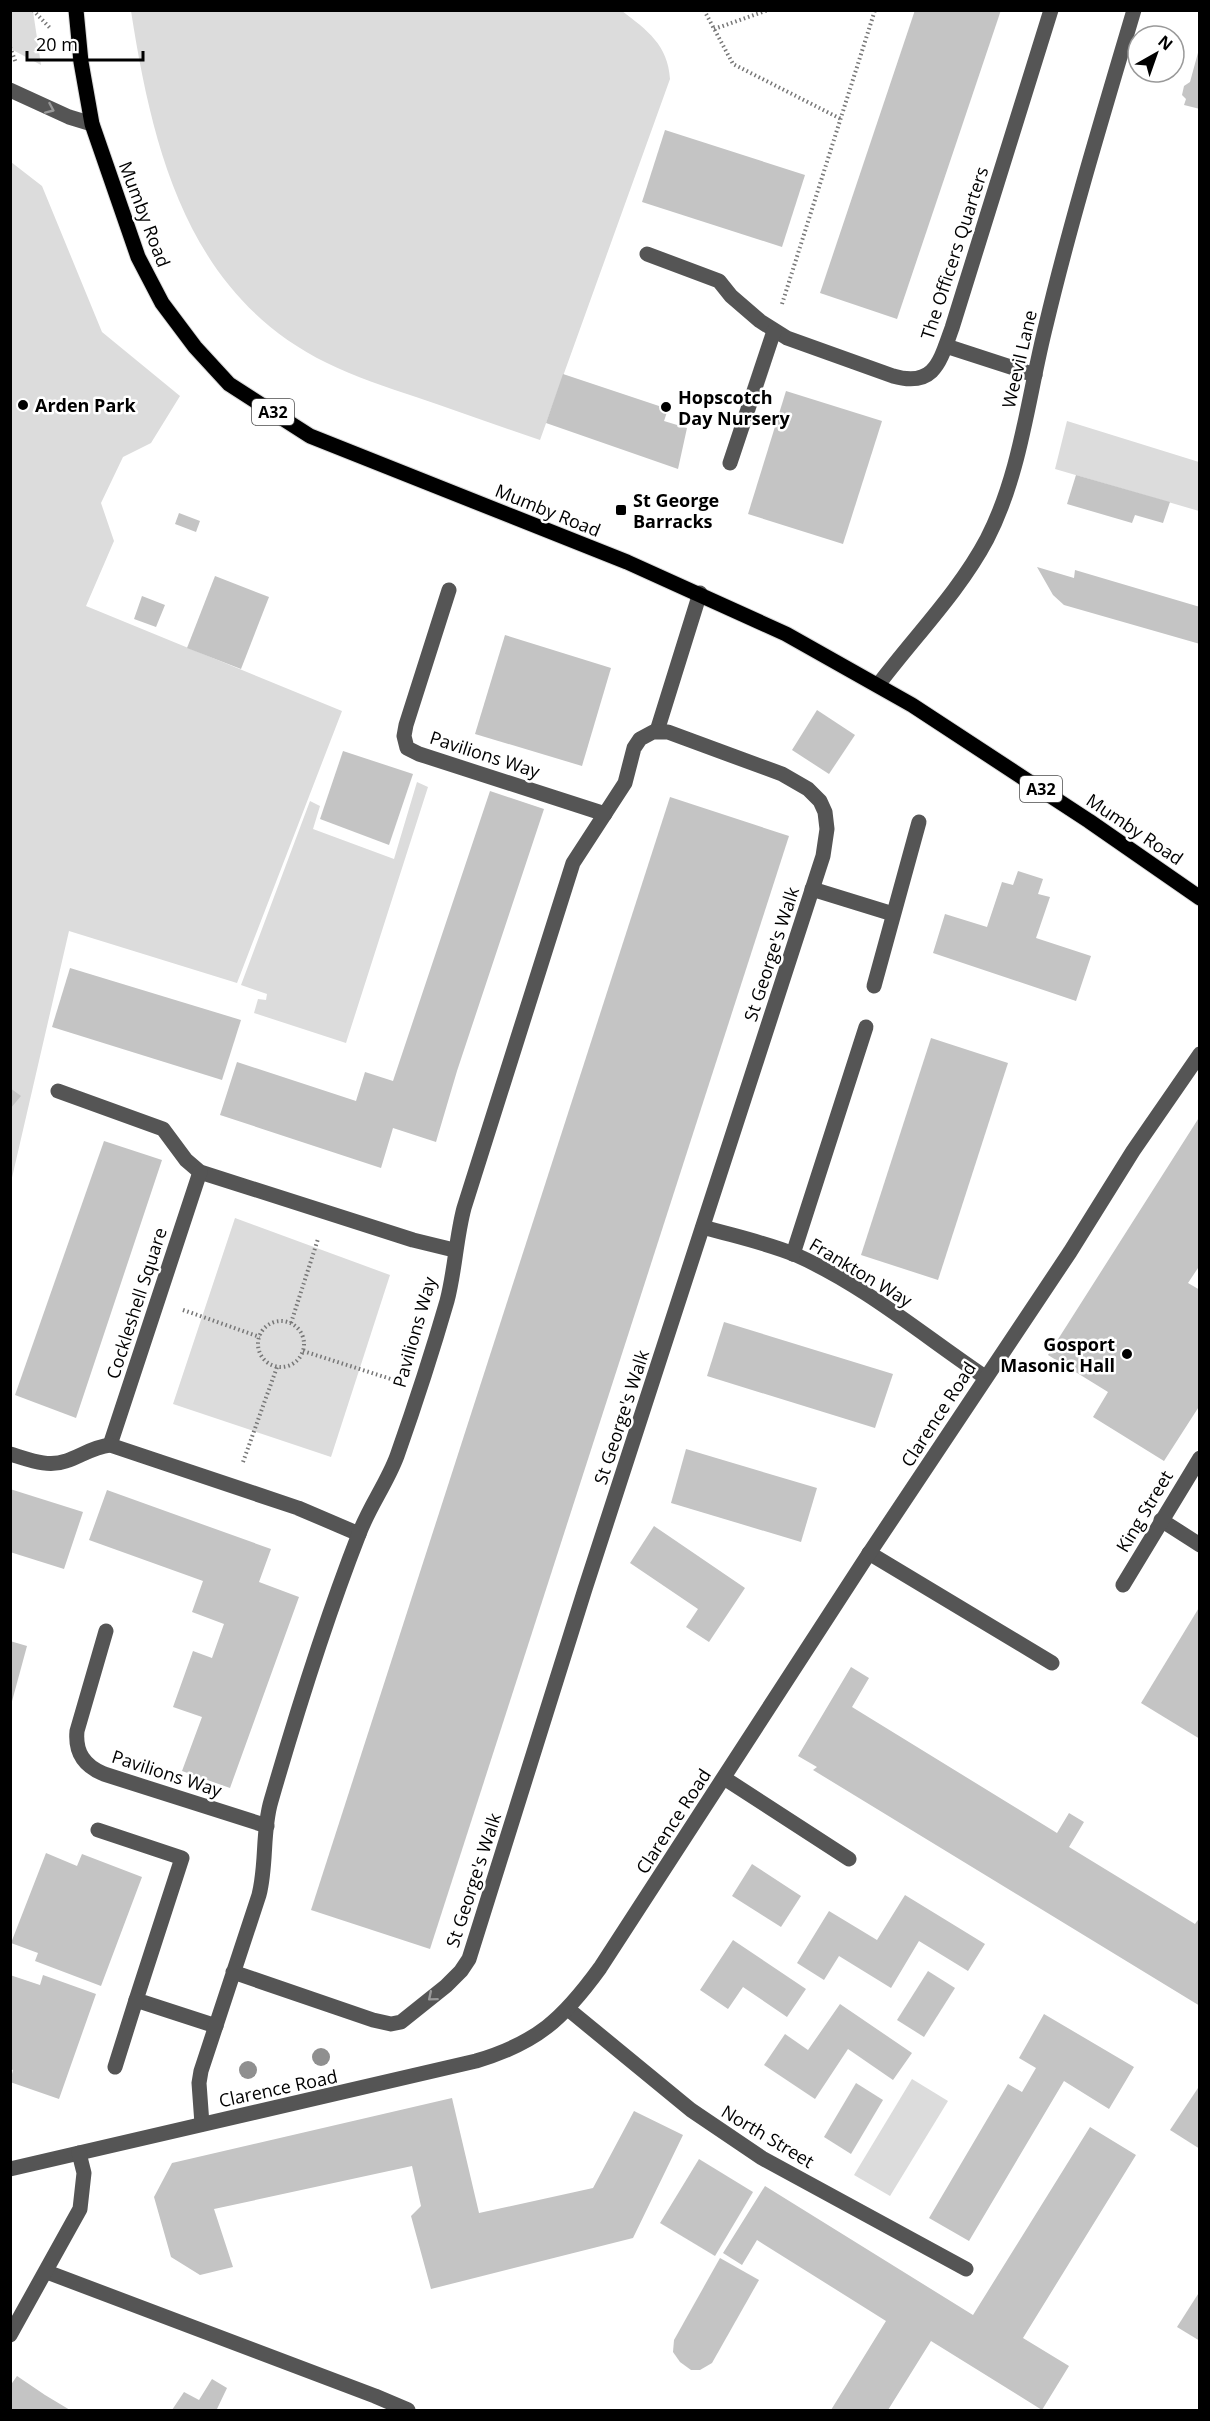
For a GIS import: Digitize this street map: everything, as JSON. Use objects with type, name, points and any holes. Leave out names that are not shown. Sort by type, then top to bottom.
[{"type":"main road","name":"Mumby Road","points":[[76,10],[81,62],[92,124],[138,257],[162,303],[195,347],[229,384],[310,436],[627,562],[700,593],[786,634],[878,685],[1005,765],[1200,898]]},
{"type":"street","name":"The Officers Quarters","points":[[647,254],[719,280],[731,296],[774,331],[798,343],[910,381],[921,380],[930,373],[945,346],[1051,10]]},
{"type":"street","name":"Weevil Lane","points":[[878,685],[962,578],[987,539],[1013,472],[1046,326],[1096,137],[1134,10]]},
{"type":"street","points":[[10,90],[69,117],[92,124]]},
{"type":"street","points":[[730,463],[774,331]]},
{"type":"street","points":[[945,346],[1035,375]]},
{"type":"street","name":"Pavilions Way","points":[[448,590],[406,725],[404,740],[407,748],[419,754],[605,814]]},
{"type":"street","points":[[657,731],[700,593]]},
{"type":"street","name":"Pavilions Way","points":[[202,2124],[200,2078],[262,1883],[270,1803],[314,1661],[359,1534],[396,1460],[447,1300],[454,1251],[464,1208],[563,891],[573,863],[625,783],[637,743],[644,735],[657,731]]},
{"type":"street","name":"St George's Walk","points":[[233,1972],[373,2020],[392,2024],[407,2018],[466,1966],[585,1589],[823,856],[827,829],[825,812],[814,795],[800,783],[782,774],[668,732],[657,731]]},
{"type":"street","points":[[874,986],[918,822]]},
{"type":"street","points":[[812,889],[893,914]]},
{"type":"street","points":[[793,1254],[866,1027]]},
{"type":"street","name":"Clarence Road","points":[[10,2169],[202,2124],[304,2103],[490,2057],[527,2042],[550,2026],[568,2009],[600,1968],[870,1553],[1070,1252],[1133,1151],[1200,1054]]},
{"type":"street","points":[[58,1091],[163,1129],[186,1160],[200,1172],[454,1251]]},
{"type":"street","name":"Cockleshell Square","points":[[110,1445],[200,1172]]},
{"type":"street","name":"Frankton Way","points":[[703,1227],[793,1254],[851,1286],[986,1377]]},
{"type":"street","points":[[10,1454],[39,1462],[56,1463],[66,1461],[94,1448],[110,1445],[298,1508],[359,1534]]},
{"type":"street","name":"King Street","points":[[1123,1585],[1200,1458]]},
{"type":"street","points":[[1161,1520],[1200,1545]]},
{"type":"street","points":[[870,1553],[1052,1663]]},
{"type":"street","name":"Pavilions Way","points":[[106,1631],[76,1731],[76,1745],[83,1760],[94,1770],[104,1774],[267,1826]]},
{"type":"street","points":[[724,1778],[849,1858]]},
{"type":"street","points":[[98,1830],[182,1858],[115,2067]]},
{"type":"street","points":[[136,2000],[216,2026]]},
{"type":"street","name":"North Street","points":[[568,2009],[691,2110],[762,2158],[966,2269]]},
{"type":"street","points":[[10,2335],[80,2209],[84,2173],[79,2153]]},
{"type":"street","points":[[47,2272],[408,2410]]},
{"type":"path","points":[[704,10],[733,64],[841,118]]},
{"type":"path","points":[[714,29],[768,10]]},
{"type":"path","points":[[774,331],[875,10]]},
{"type":"path","points":[[291,1323],[326,1212]]},
{"type":"path","points":[[157,1301],[260,1337]]},
{"type":"path","points":[[280,1321],[291,1323],[300,1330],[304,1340],[303,1351],[298,1361],[288,1366],[277,1366],[267,1362],[260,1353],[260,1337],[261,1332],[269,1324],[280,1321]]},
{"type":"path","points":[[303,1351],[419,1388]]},
{"type":"path","points":[[234,1488],[277,1366]]},
{"type":"shaded area","points":[[10,11],[33,11],[41,65],[11,49]]},
{"type":"shaded area","points":[[131,11],[622,11],[655,39],[665,57],[670,79],[540,440],[382,386],[327,363],[280,334],[241,299],[210,259],[185,214],[166,166],[151,116]]},
{"type":"shaded area","points":[[11,162],[42,186],[102,332],[180,396],[151,443],[123,457],[101,503],[114,541],[86,606],[342,711],[237,983],[69,931],[11,1182]]},
{"type":"shaded area","points":[[1067,421],[1199,462],[1199,511],[1055,469]]},
{"type":"shaded area","points":[[417,782],[428,787],[346,1043],[254,1013],[258,999],[266,1000],[267,994],[241,985],[310,801],[320,806],[313,829],[394,859]]},
{"type":"shaded area","points":[[235,1218],[390,1275],[331,1457],[173,1404]]},
{"type":"shaded area","points":[[912,2079],[948,2101],[890,2196],[854,2175]]},
{"type":"building","points":[[915,10],[1001,10],[897,319],[820,293]]},
{"type":"building","points":[[1199,49],[1200,109],[1184,105],[1186,99],[1182,95],[1184,86],[1190,82]]},
{"type":"building","points":[[665,130],[805,175],[782,247],[642,202]]},
{"type":"building","points":[[563,374],[668,409],[664,421],[687,428],[678,469],[546,423]]},
{"type":"building","points":[[786,391],[882,421],[843,544],[748,514]]},
{"type":"building","points":[[1076,475],[1170,502],[1163,523],[1135,515],[1132,523],[1067,504]]},
{"type":"building","points":[[179,513],[200,521],[196,532],[175,524]]},
{"type":"building","points":[[1037,567],[1074,578],[1075,570],[1200,607],[1200,644],[1064,605],[1053,595]]},
{"type":"building","points":[[215,576],[269,597],[241,669],[187,648]]},
{"type":"building","points":[[142,596],[165,605],[156,627],[134,619]]},
{"type":"building","points":[[505,635],[611,668],[582,766],[475,734]]},
{"type":"building","points":[[817,710],[855,735],[829,774],[792,750]]},
{"type":"building","points":[[343,751],[413,774],[389,845],[320,819]]},
{"type":"building","points":[[490,791],[544,809],[457,1071],[436,1142],[393,1128],[381,1168],[220,1115],[237,1062],[356,1101],[365,1072],[393,1081]]},
{"type":"building","points":[[670,797],[789,836],[430,1949],[311,1910]]},
{"type":"building","points":[[1018,871],[1043,879],[1038,894],[1050,897],[1036,938],[1091,956],[1076,1001],[933,953],[945,914],[987,927],[1002,882],[1013,885]]},
{"type":"building","points":[[70,968],[241,1020],[222,1080],[52,1027]]},
{"type":"building","points":[[931,1038],[1008,1063],[938,1280],[861,1255]]},
{"type":"building","points":[[10,1088],[21,1096],[10,1109]]},
{"type":"building","points":[[1200,1116],[1200,1265],[1188,1283],[1200,1290],[1200,1405],[1164,1461],[1093,1417],[1108,1392],[1048,1355]]},
{"type":"building","points":[[104,1141],[162,1160],[76,1418],[15,1395]]},
{"type":"building","points":[[724,1322],[893,1374],[875,1428],[707,1376]]},
{"type":"building","points":[[686,1449],[817,1488],[801,1542],[671,1503]]},
{"type":"building","points":[[10,1489],[83,1512],[64,1569],[10,1552]]},
{"type":"building","points":[[107,1490],[271,1549],[259,1582],[299,1597],[230,1788],[182,1771],[202,1717],[173,1707],[193,1651],[212,1658],[224,1624],[192,1612],[203,1581],[89,1540]]},
{"type":"building","points":[[654,1526],[745,1588],[709,1642],[686,1627],[698,1609],[630,1563]]},
{"type":"building","points":[[1200,1606],[1200,1739],[1141,1703]]},
{"type":"building","points":[[10,1641],[27,1646],[11,1705],[10,1705]]},
{"type":"building","points":[[851,1667],[869,1678],[852,1707],[1057,1833],[1069,1813],[1084,1822],[1069,1847],[1195,1924],[1200,1917],[1200,2006],[813,1770],[817,1767],[798,1756]]},
{"type":"building","points":[[46,1853],[77,1866],[82,1854],[142,1877],[101,1986],[35,1961],[38,1953],[11,1943]]},
{"type":"building","points":[[752,1864],[801,1896],[781,1927],[732,1896]]},
{"type":"building","points":[[905,1895],[985,1944],[968,1971],[919,1941],[891,1988],[839,1956],[824,1980],[797,1963],[829,1911],[877,1940]]},
{"type":"building","points":[[733,1940],[806,1989],[787,2017],[743,1987],[728,2009],[700,1990]]},
{"type":"building","points":[[928,1971],[955,1988],[924,2037],[897,2020]]},
{"type":"building","points":[[10,1975],[40,1985],[43,1975],[96,1994],[59,2099],[10,2082],[13,2070],[10,2069]]},
{"type":"building","points":[[840,2004],[912,2053],[893,2080],[848,2049],[815,2099],[764,2065],[785,2034],[808,2050]]},
{"type":"building","points":[[1044,2014],[1134,2067],[1109,2109],[1064,2081],[969,2241],[929,2218],[1008,2084],[1022,2092],[1036,2068],[1019,2058]]},
{"type":"building","points":[[856,2083],[883,2100],[851,2154],[824,2137]]},
{"type":"building","points":[[1200,2085],[1200,2149],[1170,2130]]},
{"type":"building","points":[[452,2098],[479,2213],[593,2188],[634,2111],[683,2135],[633,2238],[431,2289],[411,2216],[421,2206],[412,2166],[214,2209],[233,2267],[200,2275],[171,2257],[154,2197],[172,2163]]},
{"type":"building","points":[[1090,2127],[1136,2155],[1023,2338],[1069,2366],[1042,2410],[931,2341],[888,2410],[831,2410],[886,2321],[757,2240],[742,2265],[723,2253],[765,2186],[973,2315]]},
{"type":"building","points":[[699,2159],[753,2192],[715,2256],[660,2223]]},
{"type":"building","points":[[720,2258],[759,2280],[712,2363],[700,2370],[691,2370],[680,2362],[673,2352],[674,2340]]},
{"type":"building","points":[[1200,2291],[1200,2341],[1177,2327]]},
{"type":"building","points":[[17,2376],[70,2410],[10,2410],[10,2386]]},
{"type":"building","points":[[212,2379],[227,2388],[217,2409],[219,2410],[172,2410],[184,2392],[199,2400]]},
{"type":"place","name":"Arden Park","points":[[23,405]]},
{"type":"place","name":"Hopscotch Day Nursery","points":[[666,407]]},
{"type":"place","name":"St George Barracks","points":[[621,510]]},
{"type":"place","name":"Gosport Masonic Hall","points":[[1127,1354]]}]
